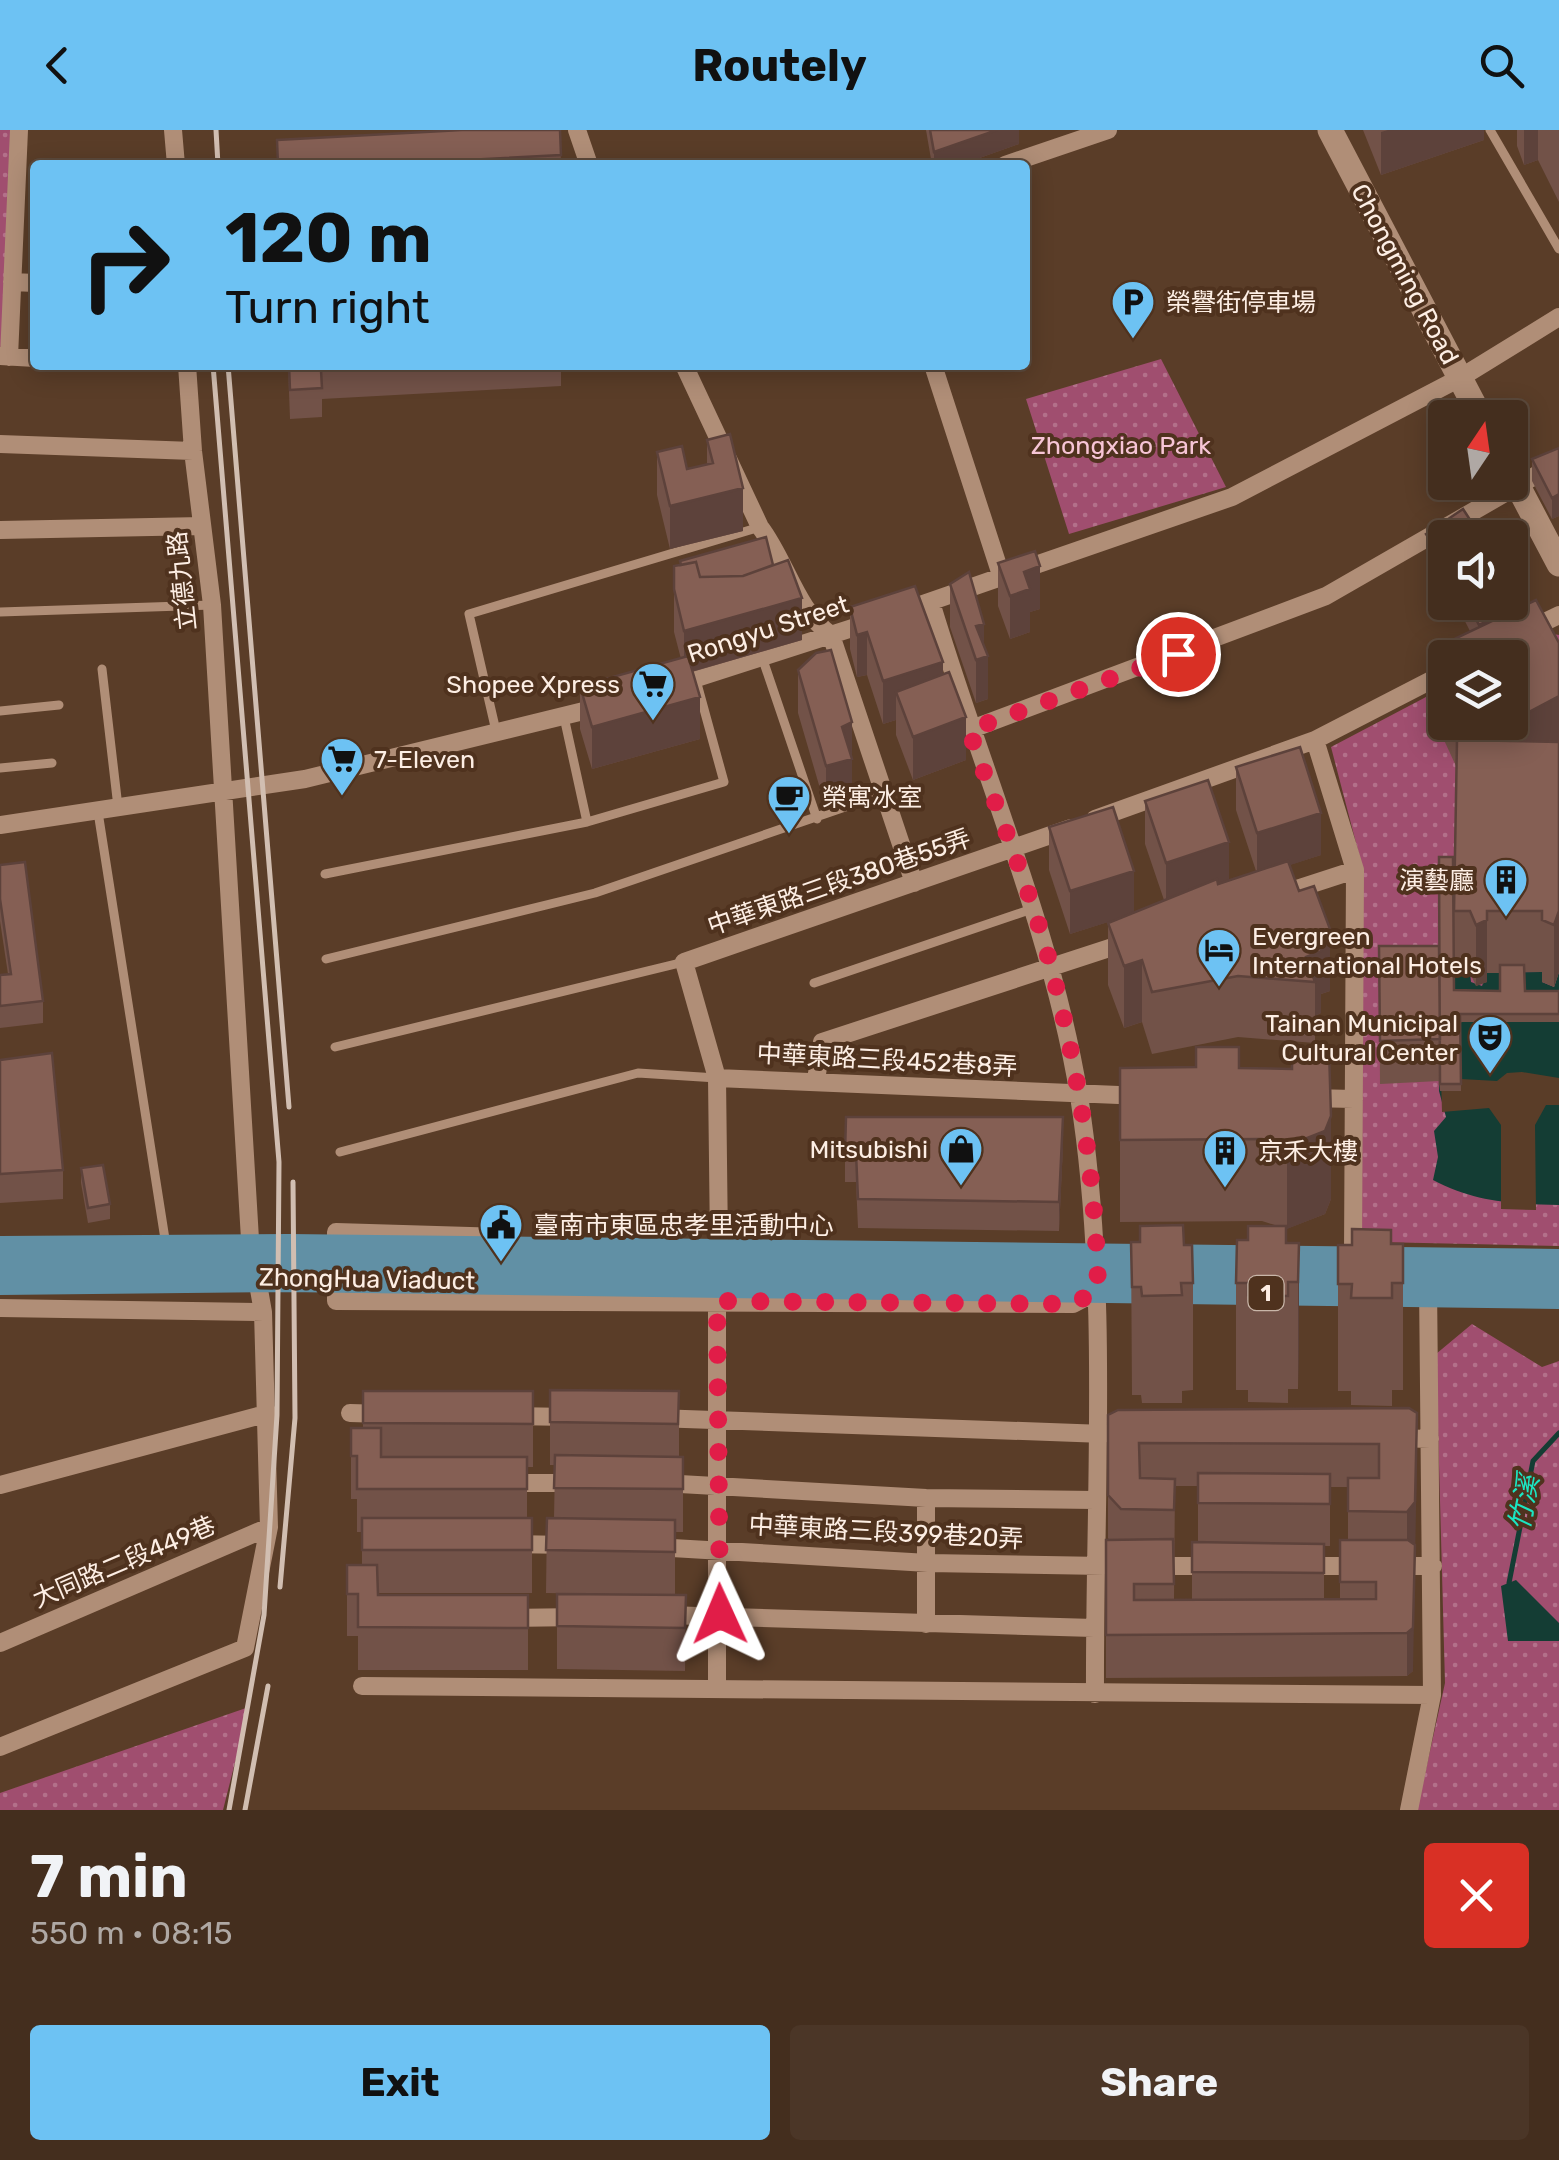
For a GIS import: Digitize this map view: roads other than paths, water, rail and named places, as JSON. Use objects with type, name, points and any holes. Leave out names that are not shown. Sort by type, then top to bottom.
[{"type":"main road","name":"ZhongHua Viaduct","points":[[0,1251],[288,1249],[971,1274]]},
{"type":"main road","name":"1","points":[[1098,1276],[1353,1261],[1559,1264]]},
{"type":"main road","name":"1","points":[[971,1274],[1098,1276],[1353,1294],[1559,1294]]},
{"type":"main road","name":"ZhongHua Viaduct","points":[[0,1280],[971,1274]]},
{"type":"street","points":[[19,130],[26,194],[4,356],[30,358]]},
{"type":"street","points":[[174,130],[176,160]]},
{"type":"street","points":[[577,130],[587,160]]},
{"type":"street","points":[[1016,160],[1066,136],[1108,130]]},
{"type":"street","name":"Chongming Road","points":[[1330,130],[1472,400]]},
{"type":"street","points":[[12,282],[30,283]]},
{"type":"street","name":"Rongyu Street","points":[[658,690],[763,660],[1232,496],[1460,378],[1559,317]]},
{"type":"street","name":"立德九路","points":[[0,1747],[244,1648],[269,1528],[269,1413],[263,1312],[250,1238],[212,606],[192,452],[187,370]]},
{"type":"street","points":[[686,370],[760,527],[776,549],[812,621],[830,635],[914,884]]},
{"type":"street","points":[[935,370],[1002,578]]},
{"type":"street","points":[[0,444],[192,452]]},
{"type":"street","points":[[1528,472],[1559,462]]},
{"type":"street","points":[[969,730],[1326,596],[1482,500]]},
{"type":"street","points":[[1525,500],[1559,564]]},
{"type":"street","points":[[1466,512],[1470,520]]},
{"type":"street","points":[[0,530],[202,526]]},
{"type":"street","points":[[931,602],[969,730],[1051,966],[1078,1094],[1098,1276],[1095,1694]]},
{"type":"street","points":[[1525,620],[1517,636],[1559,615]]},
{"type":"street","name":"中華東路三段380巷55弄","points":[[684,962],[1315,740],[1428,682]]},
{"type":"street","points":[[0,825],[305,779],[620,701]]},
{"type":"street","points":[[1315,740],[1356,870],[1353,1294]]},
{"type":"street","points":[[1260,900],[1356,870]]},
{"type":"street","points":[[816,1080],[822,1042],[1146,936]]},
{"type":"street","points":[[684,962],[717,1078],[719,1244]]},
{"type":"street","name":"中華東路三段452巷8弄","points":[[717,1078],[1157,1096]]},
{"type":"street","points":[[1294,1098],[1354,1099]]},
{"type":"street","points":[[336,1232],[719,1244],[1073,1243],[1098,1276],[1073,1304],[336,1301],[336,1232]]},
{"type":"street","points":[[0,1238],[250,1238]]},
{"type":"street","points":[[1410,1810],[1432,1695],[1428,1262]]},
{"type":"street","points":[[717,1301],[717,1686]]},
{"type":"street","points":[[0,1308],[263,1312]]},
{"type":"street","points":[[0,1484],[269,1413]]},
{"type":"street","points":[[350,1413],[408,1414]]},
{"type":"street","points":[[484,1416],[580,1417]]},
{"type":"street","points":[[639,1418],[1117,1434]]},
{"type":"street","points":[[1376,1438],[1430,1439]]},
{"type":"street","points":[[481,1484],[598,1483]]},
{"type":"street","points":[[637,1483],[717,1483],[926,1498],[1095,1500]]},
{"type":"street","points":[[926,1498],[926,1624]]},
{"type":"street","name":"大同路二段449巷","points":[[0,1643],[269,1528]]},
{"type":"street","points":[[483,1543],[591,1546]]},
{"type":"street","name":"中華東路三段399巷20弄","points":[[628,1546],[718,1548],[928,1563],[1115,1566]]},
{"type":"street","points":[[1135,1566],[1234,1566]]},
{"type":"street","points":[[1274,1566],[1433,1566]]},
{"type":"street","points":[[647,1616],[720,1614],[1094,1628]]},
{"type":"street","points":[[480,1618],[592,1617]]},
{"type":"street","points":[[362,1686],[1432,1695]]},
{"type":"lane","points":[[1490,130],[1559,249]]},
{"type":"lane","points":[[497,734],[469,614],[760,527]]},
{"type":"lane","points":[[0,612],[212,606]]},
{"type":"lane","points":[[763,660],[817,819]]},
{"type":"lane","points":[[102,669],[118,807]]},
{"type":"lane","points":[[325,874],[586,822],[724,782],[696,680]]},
{"type":"lane","points":[[0,711],[58,705]]},
{"type":"lane","points":[[564,717],[586,822]]},
{"type":"lane","points":[[0,768],[52,762]]},
{"type":"lane","points":[[326,959],[595,893],[884,794]]},
{"type":"lane","points":[[98,810],[166,1239]]},
{"type":"lane","points":[[814,984],[1032,909]]},
{"type":"lane","points":[[335,1048],[684,962]]},
{"type":"lane","points":[[340,1152],[638,1073],[717,1078]]},
{"type":"water","points":[[1542,972],[1542,982],[1554,987],[1559,972],[1559,1205],[1494,1200],[1433,1180],[1438,1157],[1434,1131],[1446,1117],[1439,1091],[1438,973],[1470,973],[1471,982],[1482,986],[1487,973]]},
{"type":"water","points":[[1516,1580],[1559,1623],[1559,1641],[1508,1641],[1501,1586]]},
{"type":"waterway","name":"竹溪","points":[[1509,1583],[1533,1461],[1559,1433]]},
{"type":"railway","points":[[216,130],[218,160]]},
{"type":"railway","points":[[213,370],[279,1162],[277,1415],[264,1615],[229,1810]]},
{"type":"railway","points":[[228,370],[289,1107]]},
{"type":"railway","points":[[280,1587],[295,1418],[293,1182]]},
{"type":"railway","points":[[245,1810],[268,1686]]},
{"type":"place","name":"榮譽街停車場","points":[[1133,340]]},
{"type":"place","name":"Shopee Xpress","points":[[653,722]]},
{"type":"place","name":"7-Eleven","points":[[342,797]]},
{"type":"place","name":"榮寓冰室","points":[[789,835]]},
{"type":"place","name":"演藝廳","points":[[1506,918]]},
{"type":"place","name":"Evergreen International Hotels","points":[[1219,988]]},
{"type":"place","name":"Tainan Municipal Cultural Center","points":[[1490,1075]]},
{"type":"place","name":"Mitsubishi","points":[[961,1187]]},
{"type":"place","name":"京禾大樓","points":[[1225,1189]]},
{"type":"place","name":"臺南市東區忠孝里活動中心","points":[[501,1263]]},
{"type":"park label","name":"Zhongxiao Park","points":[[1121,445]]}]
